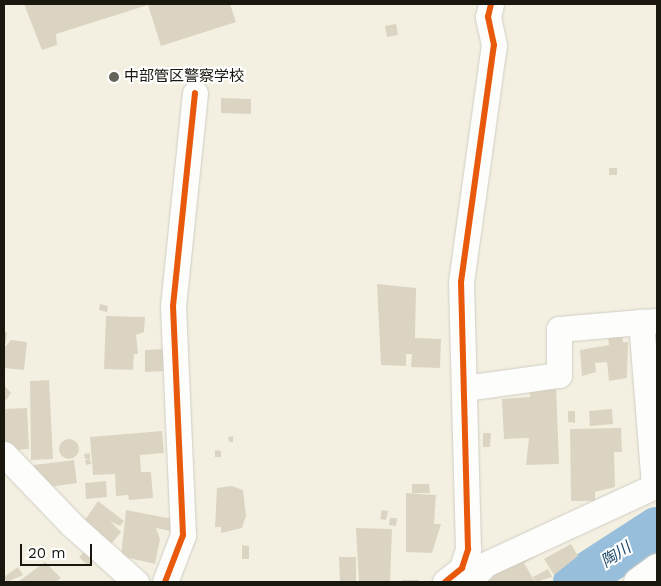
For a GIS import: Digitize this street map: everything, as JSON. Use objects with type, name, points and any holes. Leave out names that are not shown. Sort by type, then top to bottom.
[{"type":"street","points":[[445,582],[462,568],[468,549],[463,252],[494,46],[488,17],[491,4]]},
{"type":"street","points":[[165,582],[183,535],[173,306],[195,93]]},
{"type":"street","points":[[465,388],[559,375],[559,329],[649,321],[656,485],[486,564],[468,582]]},
{"type":"street","points":[[4,454],[136,582]]},
{"type":"street","points":[[638,582],[657,568]]},
{"type":"building","points":[[24,4],[230,4],[236,22],[161,46],[148,5],[56,34],[57,45],[42,50]]},
{"type":"building","points":[[396,24],[398,35],[387,37],[385,26]]},
{"type":"building","points":[[221,98],[251,99],[251,114],[221,113]]},
{"type":"building","points":[[609,168],[617,168],[617,175],[609,175]]},
{"type":"building","points":[[377,284],[416,288],[415,338],[441,339],[440,368],[411,367],[412,354],[406,354],[406,366],[381,365]]},
{"type":"building","points":[[100,304],[108,306],[107,312],[99,310]]},
{"type":"building","points":[[106,316],[145,317],[144,332],[136,335],[138,354],[134,354],[133,370],[104,369]]},
{"type":"building","points":[[4,332],[7,332],[6,343],[4,343]]},
{"type":"building","points":[[622,336],[623,342],[628,342],[627,378],[609,381],[607,362],[595,363],[596,372],[582,376],[580,350],[609,345],[608,337]]},
{"type":"building","points":[[11,340],[27,342],[24,370],[4,368],[4,348]]},
{"type":"building","points":[[165,349],[164,371],[145,372],[145,350]]},
{"type":"building","points":[[49,380],[53,459],[31,460],[30,381]]},
{"type":"building","points":[[4,385],[11,393],[4,403]]},
{"type":"building","points":[[556,385],[559,464],[526,465],[529,438],[504,439],[502,399],[530,397],[529,386]]},
{"type":"building","points":[[27,408],[29,449],[13,450],[4,441],[4,409]]},
{"type":"building","points":[[612,409],[613,424],[590,426],[589,411]]},
{"type":"building","points":[[568,411],[575,411],[575,423],[568,422]]},
{"type":"building","points":[[621,428],[622,452],[614,452],[615,487],[595,492],[595,501],[571,501],[570,429]]},
{"type":"building","points":[[162,431],[164,453],[140,455],[141,472],[151,472],[153,498],[129,500],[128,495],[116,496],[115,474],[93,475],[90,437]]},
{"type":"building","points":[[483,433],[491,433],[490,447],[483,447]]},
{"type":"building","points":[[233,436],[233,442],[229,442],[228,437]]},
{"type":"building","points":[[65,439],[73,439],[79,445],[79,453],[73,459],[65,459],[59,453],[59,445]]},
{"type":"building","points":[[215,450],[221,451],[221,457],[215,457]]},
{"type":"building","points":[[90,453],[90,459],[85,459],[84,454]]},
{"type":"building","points":[[90,459],[91,464],[86,465],[85,460]]},
{"type":"building","points":[[74,460],[77,483],[49,487],[35,472],[34,465]]},
{"type":"building","points":[[106,481],[107,497],[86,499],[85,483]]},
{"type":"building","points":[[412,484],[429,484],[430,493],[412,493]]},
{"type":"building","points":[[232,486],[243,490],[246,516],[242,528],[221,533],[221,527],[215,527],[217,488]]},
{"type":"building","points":[[406,493],[436,495],[434,524],[441,524],[432,553],[406,552]]},
{"type":"building","points":[[98,501],[124,521],[120,526],[110,521],[121,532],[111,544],[85,520]]},
{"type":"building","points":[[126,510],[178,520],[175,532],[156,528],[160,539],[155,564],[121,556]]},
{"type":"building","points":[[382,510],[388,511],[386,520],[380,519]]},
{"type":"building","points":[[390,518],[397,518],[396,526],[389,525]]},
{"type":"building","points":[[356,528],[392,529],[390,582],[359,582]]},
{"type":"building","points":[[571,544],[578,556],[554,575],[544,559]]},
{"type":"building","points":[[242,545],[249,546],[249,559],[242,559]]},
{"type":"building","points":[[538,546],[542,553],[524,563],[535,582],[487,582],[485,578]]},
{"type":"building","points":[[85,551],[94,560],[88,566],[79,557]]},
{"type":"building","points":[[339,557],[356,557],[356,582],[340,582]]},
{"type":"building","points":[[45,562],[61,578],[55,582],[18,582]]},
{"type":"building","points":[[18,567],[23,575],[7,582],[4,577]]},
{"type":"building","points":[[548,569],[552,577],[536,582],[533,577]]},
{"type":"building","points":[[402,580],[419,580],[418,582],[402,582]]},
{"type":"waterway","name":"陶川","points":[[575,582],[657,529]]},
{"type":"cycle path","points":[[445,582],[462,568],[468,549],[461,282],[494,45],[488,17],[491,4]]},
{"type":"cycle path","points":[[165,582],[183,535],[173,306],[195,93]]},
{"type":"place","name":"中部管区警察学校","points":[[114,77]]}]
